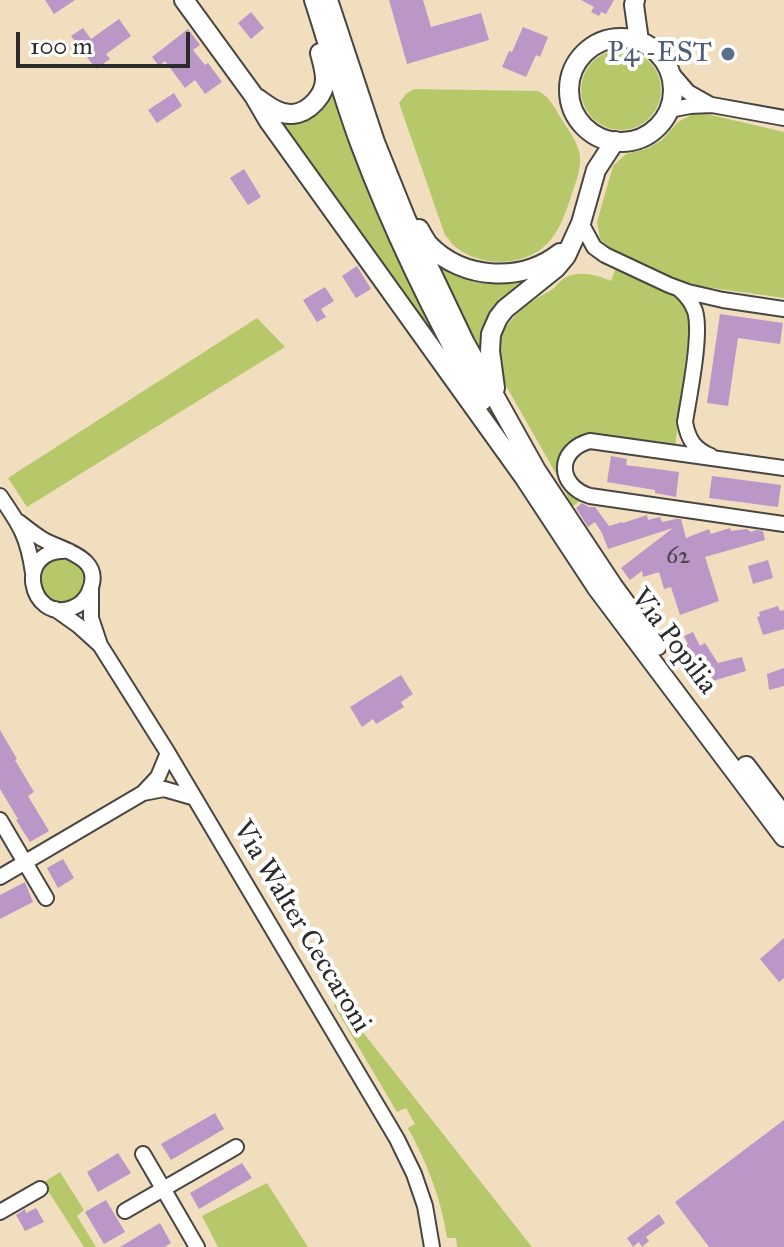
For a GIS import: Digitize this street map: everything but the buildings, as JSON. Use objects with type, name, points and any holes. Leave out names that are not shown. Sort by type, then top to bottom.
[{"type":"main road","points":[[184,0],[268,120],[530,473]]},
{"type":"main road","points":[[254,96],[275,110],[291,114],[313,106],[319,96],[326,81],[305,0]]},
{"type":"main road","points":[[314,0],[359,143],[389,219],[452,348],[530,473]]},
{"type":"main road","points":[[328,0],[375,142],[406,219],[530,473]]},
{"type":"main road","points":[[612,38],[634,2]]},
{"type":"main road","points":[[634,2],[639,41]]},
{"type":"main road","points":[[612,38],[639,41],[662,58],[669,70],[672,97],[669,110],[660,124],[647,135],[631,141],[615,141],[595,135],[582,125],[573,112],[569,80],[574,65],[584,52],[597,43],[612,38]]},
{"type":"main road","points":[[595,135],[596,170]]},
{"type":"main road","points":[[499,406],[490,351],[491,334],[498,318],[566,256],[581,223],[596,170],[615,141]]},
{"type":"main road","points":[[375,142],[428,244],[457,264],[468,269],[507,274],[549,261],[571,243]]},
{"type":"main road","name":"Via Popilia","points":[[530,473],[784,816]]},
{"type":"main road","name":"Via Popilia","points":[[530,473],[597,588],[784,837]]},
{"type":"street","points":[[669,70],[688,92],[712,105]]},
{"type":"street","points":[[669,110],[712,105],[784,118]]},
{"type":"street","points":[[581,223],[594,247],[605,255],[679,289],[723,300],[784,309]]},
{"type":"street","points":[[679,289],[688,297],[694,310],[697,330],[685,422],[687,435],[701,452],[718,459]]},
{"type":"street","points":[[784,468],[590,441],[572,450],[565,468],[571,486],[579,493],[590,496],[784,524]]},
{"type":"street","points":[[0,496],[19,522],[42,539],[69,551]]},
{"type":"street","name":"Via Walter Ceccaroni","points":[[19,522],[30,548],[32,583],[40,600],[79,626],[100,645]]},
{"type":"street","points":[[33,573],[42,557],[50,552],[69,551]]},
{"type":"street","name":"Via Walter Ceccaroni","points":[[69,551],[85,560],[90,568],[91,618],[100,645],[168,753],[397,1139],[425,1206],[432,1247]]},
{"type":"street","points":[[55,609],[74,608],[82,603],[91,587]]},
{"type":"street","points":[[0,877],[143,793],[158,777],[168,753]]},
{"type":"street","points":[[143,793],[164,789],[192,797]]},
{"type":"street","points":[[0,820],[46,898]]},
{"type":"street","points":[[125,1211],[236,1147]]},
{"type":"street","points":[[143,1154],[197,1247]]},
{"type":"street","points":[[0,1212],[40,1189]]},
{"type":"green space","points":[[621,50],[636,53],[649,62],[658,75],[661,90],[658,105],[649,118],[636,127],[621,130],[606,127],[593,118],[584,105],[581,90],[584,75],[593,62],[606,53]]},
{"type":"green space","points":[[333,89],[436,342],[275,120],[295,122],[312,118],[324,108]]},
{"type":"green space","points":[[414,89],[538,91],[546,96],[575,142],[580,166],[560,226],[539,251],[504,262],[479,259],[455,247],[445,235],[399,103]]},
{"type":"green space","points":[[707,114],[784,132],[784,298],[698,286],[614,252],[600,239],[597,222],[613,166],[626,154],[646,149],[662,140],[678,122],[691,115]]},
{"type":"green space","points":[[433,259],[535,275],[484,329],[478,349]]},
{"type":"green space","points":[[616,268],[676,297],[688,313],[690,324],[675,447],[583,439],[562,480],[568,491],[581,500],[572,507],[505,384],[497,353],[499,342],[515,316],[562,280],[580,274],[611,281]]},
{"type":"green space","points":[[257,318],[285,347],[27,507],[8,478]]},
{"type":"green space","points":[[62,558],[77,565],[84,580],[77,595],[62,602],[47,595],[40,580],[47,565]]},
{"type":"green space","points":[[333,1004],[347,1012],[532,1247],[457,1247],[456,1238],[447,1238],[432,1181],[408,1128],[415,1124],[406,1108],[397,1112]]},
{"type":"green space","points":[[60,1172],[84,1210],[77,1216],[96,1247],[84,1247],[43,1183]]},
{"type":"green space","points":[[267,1183],[308,1247],[218,1247],[202,1216]]},
{"type":"place","name":"P4 -EST","points":[[728,54]]}]
